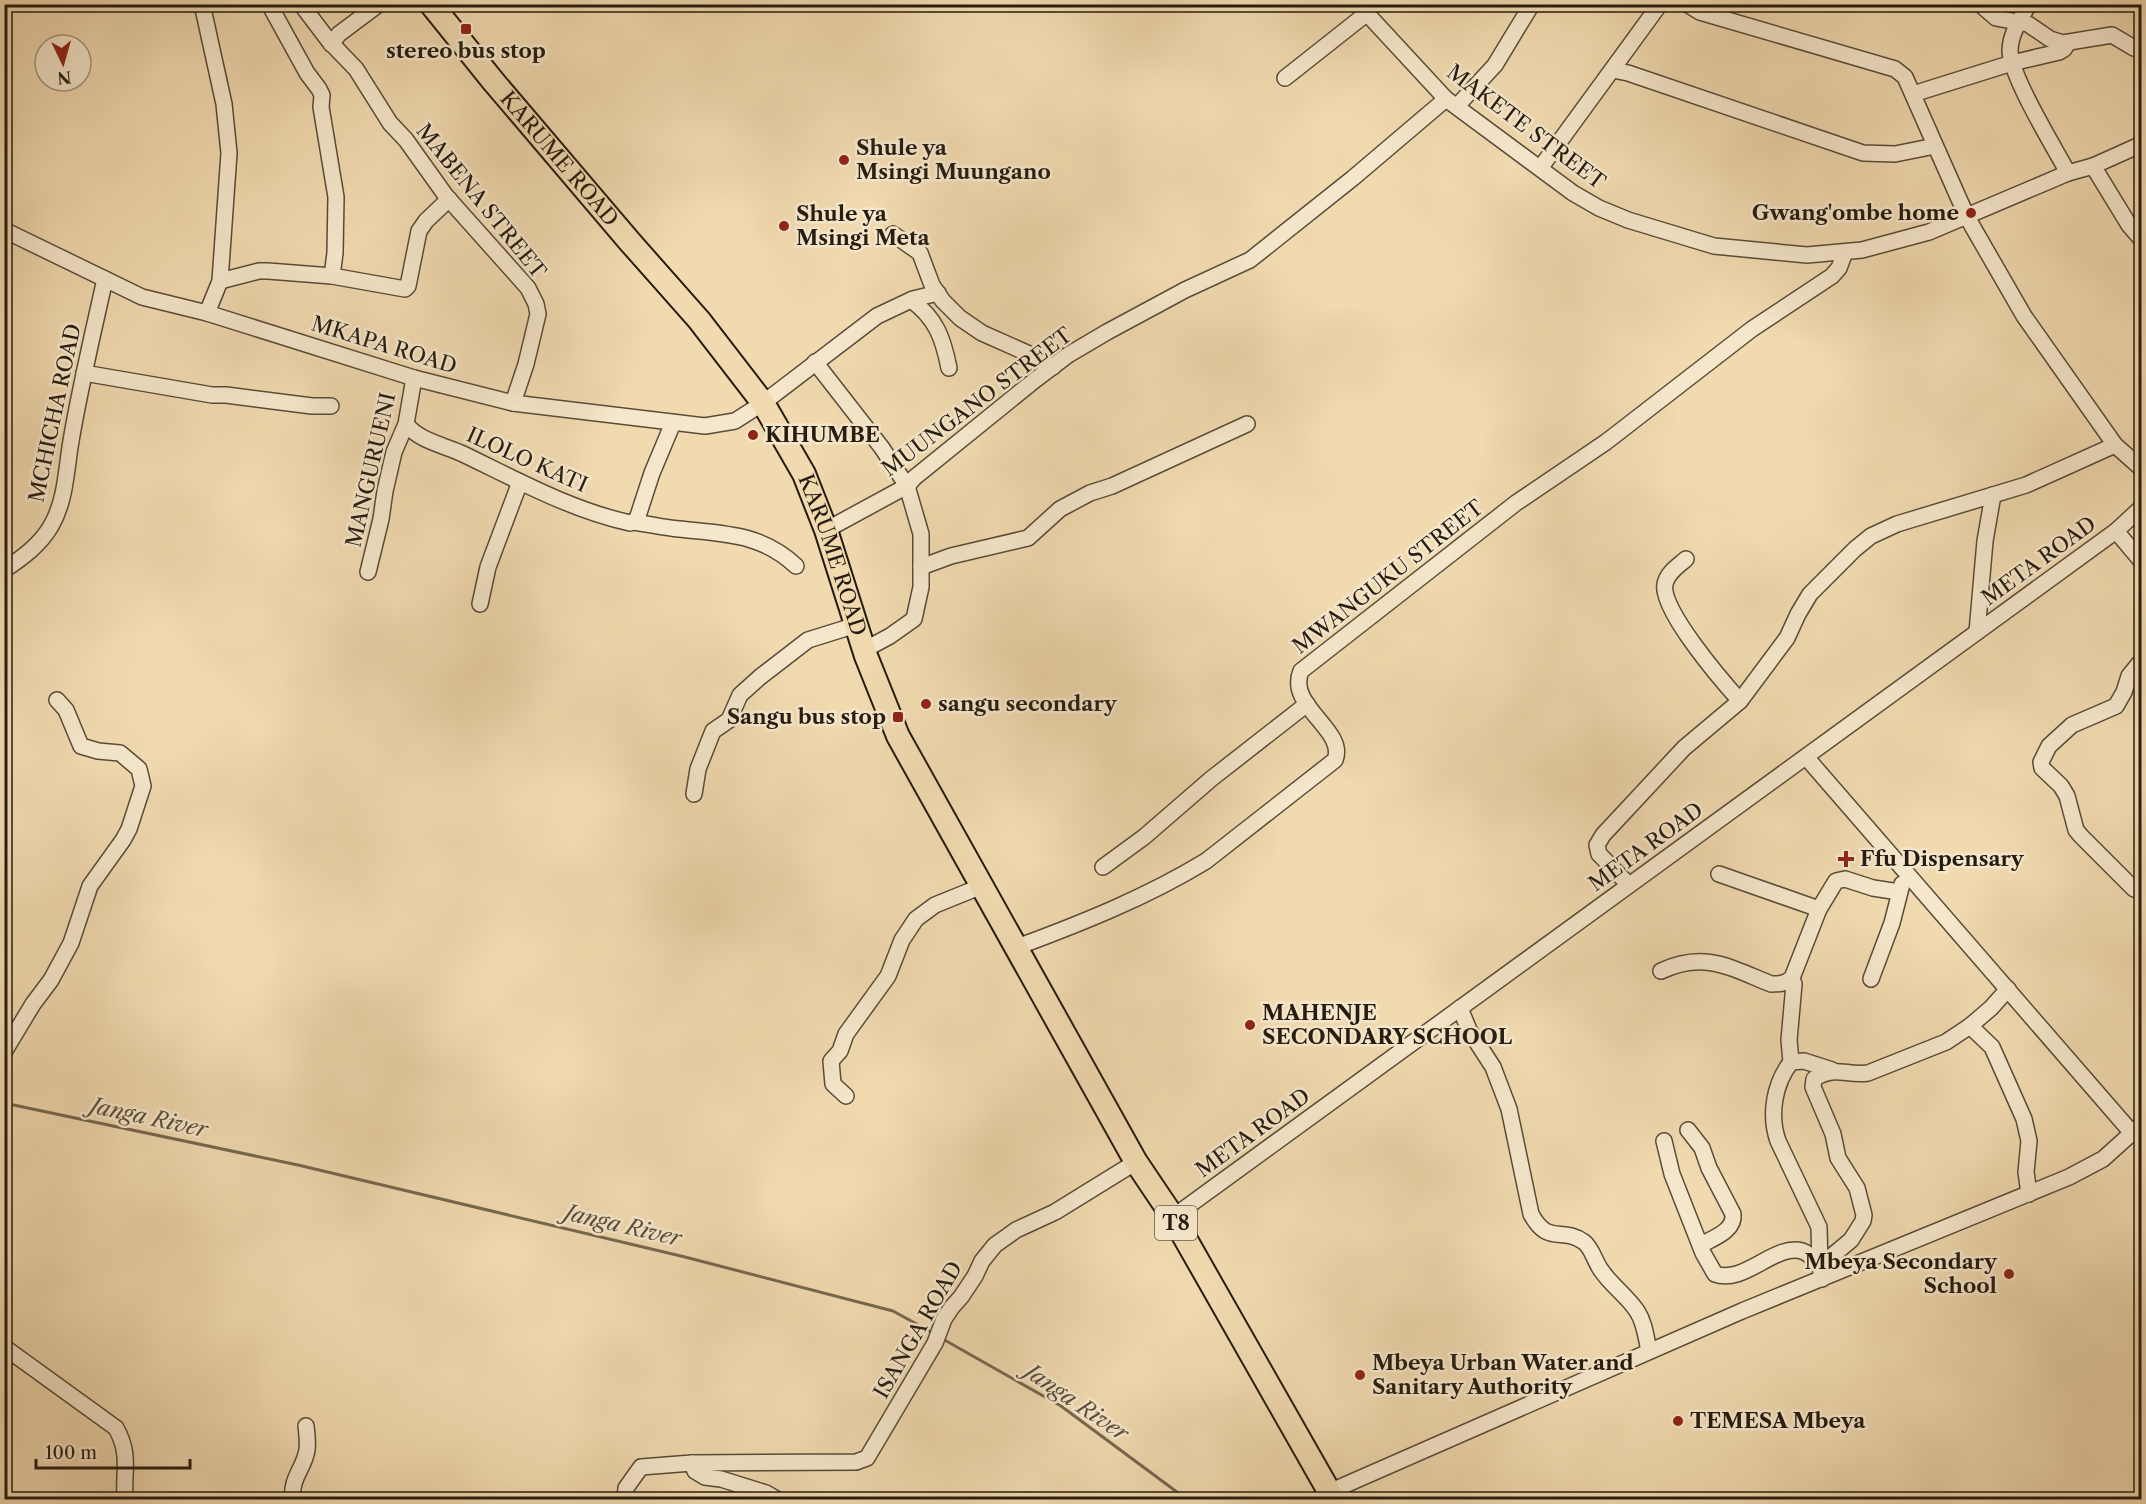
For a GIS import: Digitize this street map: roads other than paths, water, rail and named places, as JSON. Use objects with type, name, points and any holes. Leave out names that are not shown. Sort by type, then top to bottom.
[{"type":"highway","name":"KARUME ROAD","points":[[431,4],[501,90],[699,320],[764,403],[804,474],[826,530],[864,650],[898,736],[1017,947]]},
{"type":"highway","name":"T8","points":[[1017,947],[1136,1162],[1173,1217],[1327,1497]]},
{"type":"street","points":[[202,4],[224,104],[229,153],[220,281],[207,313]]},
{"type":"street","points":[[270,4],[307,73],[322,95],[321,107],[336,197],[335,253],[332,276]]},
{"type":"street","name":"MABENA STREET","points":[[301,4],[330,43],[356,69],[390,123],[406,140],[449,199],[528,288],[538,314],[526,364],[513,403]]},
{"type":"street","points":[[330,43],[379,4]]},
{"type":"street","name":"MUUNGANO STREET","points":[[826,530],[907,486],[1053,367],[1107,332],[1185,290],[1250,260],[1452,103],[1495,65],[1532,4]]},
{"type":"street","points":[[1541,167],[1660,4]]},
{"type":"street","points":[[1687,4],[1700,12],[1895,69],[1905,77],[1967,217],[2024,316],[2115,445],[2142,469]]},
{"type":"street","points":[[1980,4],[1996,18],[2019,22],[2039,30],[2056,41],[2068,43],[2112,35],[2134,48],[2142,49]]},
{"type":"street","points":[[2030,4],[2019,22],[2010,50],[2012,63],[2021,85],[2068,173]]},
{"type":"street","points":[[1285,78],[1362,9]]},
{"type":"street","name":"MAKETE STREET","points":[[1362,9],[1452,103],[1573,193],[1599,208],[1628,220],[1714,246],[1807,255],[1862,250],[1929,232],[2142,144]]},
{"type":"street","points":[[1913,94],[2012,63],[2059,52],[2068,43]]},
{"type":"street","points":[[1613,70],[1628,73],[1863,153],[1895,154],[1935,146]]},
{"type":"street","points":[[2093,165],[2129,225],[2142,240]]},
{"type":"street","points":[[220,281],[259,271],[332,276],[402,289],[408,288],[419,231],[449,199]]},
{"type":"street","name":"MKAPA ROAD","points":[[4,230],[142,297],[207,313],[414,378],[513,403],[705,426],[735,421],[764,403],[877,316],[911,300],[938,293]]},
{"type":"street","points":[[893,234],[920,253],[932,285],[960,318],[982,333],[1027,352],[1053,367]]},
{"type":"street","name":"MWANGUKU STREET","points":[[1017,947],[1157,889],[1184,874],[1206,861],[1335,760],[1337,753],[1334,742],[1299,693],[1298,677],[1301,671],[1516,503],[1606,442],[1752,329],[1832,276],[1839,268],[1845,252]]},
{"type":"street","name":"MCHICHA ROAD","points":[[4,570],[34,548],[44,537],[61,502],[84,373],[105,279]]},
{"type":"street","points":[[911,300],[928,314],[936,325],[949,368]]},
{"type":"street","points":[[815,362],[882,448],[907,486],[921,534],[921,587],[914,619],[890,636],[864,650]]},
{"type":"street","points":[[84,373],[212,395],[226,394],[312,406],[331,406]]},
{"type":"street","name":"MANGURUENI","points":[[368,572],[394,452],[406,424],[414,378]]},
{"type":"street","points":[[634,521],[673,423]]},
{"type":"street","name":"ILOLO KATI","points":[[406,424],[423,438],[462,453],[572,505],[625,522],[634,521],[677,529],[736,535],[770,546],[796,566]]},
{"type":"street","points":[[921,567],[951,556],[1028,538],[1060,509],[1090,493],[1112,486],[1247,424]]},
{"type":"street","points":[[1629,885],[1599,854],[1598,845],[1603,835],[1684,748],[1740,701],[1770,664],[1787,638],[1810,594],[1855,549],[1871,536],[1897,524],[2026,485],[2115,445]]},
{"type":"street","points":[[480,604],[488,567],[520,482]]},
{"type":"street","points":[[1977,632],[1985,541],[1993,495]]},
{"type":"street","name":"META ROAD","points":[[1173,1217],[2116,531],[2142,507]]},
{"type":"street","points":[[2116,531],[2142,562]]},
{"type":"street","points":[[1686,559],[1669,575],[1665,584],[1666,600],[1718,677],[1740,701]]},
{"type":"street","points":[[694,794],[698,769],[713,731],[729,720],[740,695],[808,640],[856,625]]},
{"type":"street","points":[[2142,660],[2129,676],[2116,706],[2072,725],[2049,746],[2041,762],[2042,768],[2061,786],[2067,796],[2076,830],[2134,889],[2142,890]]},
{"type":"street","points":[[4,1052],[33,1004],[51,980],[66,952],[90,886],[129,829],[143,786],[139,769],[120,753],[98,751],[81,746],[66,710],[57,700]]},
{"type":"street","points":[[1103,867],[1144,837],[1211,779],[1307,704]]},
{"type":"street","points":[[1327,1497],[1821,1272],[2069,1178],[2103,1159],[2137,1129],[2008,989],[1806,757]]},
{"type":"street","points":[[1871,980],[1907,873]]},
{"type":"street","points":[[1719,874],[1819,909]]},
{"type":"street","points":[[1821,1272],[1819,1227],[1774,1130],[1773,1112],[1778,1088],[1782,1073],[1791,1062],[1789,1040],[1794,984],[1792,978],[1819,909],[1836,881],[1839,879],[1899,892]]},
{"type":"street","points":[[846,1096],[833,1084],[831,1061],[840,1051],[846,1034],[888,976],[905,935],[916,919],[928,909],[982,886]]},
{"type":"street","points":[[1661,971],[1676,964],[1701,960],[1770,984],[1779,984],[1792,978]]},
{"type":"street","points":[[1791,1062],[1804,1061],[1857,1075],[1868,1073],[1946,1042],[1970,1026],[2008,989]]},
{"type":"street","points":[[1460,1008],[1469,1030],[1493,1067],[1509,1109],[1534,1221],[1538,1227],[1554,1235],[1574,1236],[1587,1244],[1609,1282],[1638,1312],[1649,1351]]},
{"type":"street","points":[[1970,1026],[1992,1047],[2024,1119],[2029,1141],[2026,1172],[2029,1194]]},
{"type":"street","points":[[1821,1272],[1851,1240],[1864,1215],[1857,1188],[1838,1158],[1826,1114],[1813,1087],[1816,1077],[1832,1070]]},
{"type":"street","points":[[1688,1130],[1702,1148],[1709,1168],[1733,1214],[1734,1221],[1722,1233],[1701,1245]]},
{"type":"street","points":[[1664,1141],[1672,1174],[1712,1271],[1718,1276],[1735,1274],[1782,1252],[1796,1250],[1807,1253],[1821,1272]]},
{"type":"street","name":"ISANGA ROAD","points":[[692,1463],[856,1462],[867,1458],[935,1343],[944,1319],[961,1298],[982,1261],[995,1245],[1016,1230],[1055,1212],[1136,1162]]},
{"type":"street","points":[[4,1347],[116,1428],[123,1440],[126,1454],[125,1500]]},
{"type":"street","points":[[293,1500],[296,1473],[301,1467],[307,1449],[306,1426]]},
{"type":"street","points":[[625,1500],[626,1488],[641,1467],[692,1463],[695,1471],[705,1477],[721,1479],[766,1493],[778,1500]]},
{"type":"waterway","name":"Janga River","points":[[4,1103],[298,1165],[685,1257],[893,1311],[933,1333]]},
{"type":"waterway","name":"Janga River","points":[[941,1338],[1061,1406],[1185,1500]]},
{"type":"place","name":"stereo bus stop","points":[[466,29]]},
{"type":"place","name":"Shule ya Msingi Muungano","points":[[844,160]]},
{"type":"place","name":"Gwang'ombe home","points":[[1971,213]]},
{"type":"place","name":"Shule ya Msingi Meta","points":[[784,226]]},
{"type":"place","name":"KIHUMBE","points":[[753,435]]},
{"type":"place","name":"sangu secondary","points":[[926,704]]},
{"type":"place","name":"Sangu bus stop","points":[[898,717]]},
{"type":"place","name":"Ffu Dispensary","points":[[1846,859]]},
{"type":"place","name":"MAHENJE SECONDARY SCHOOL","points":[[1250,1025]]},
{"type":"place","name":"Mbeya Secondary School","points":[[2009,1274]]},
{"type":"place","name":"Mbeya Urban Water and Sanitary Authority","points":[[1360,1375]]},
{"type":"place","name":"TEMESA Mbeya","points":[[1678,1421]]}]
